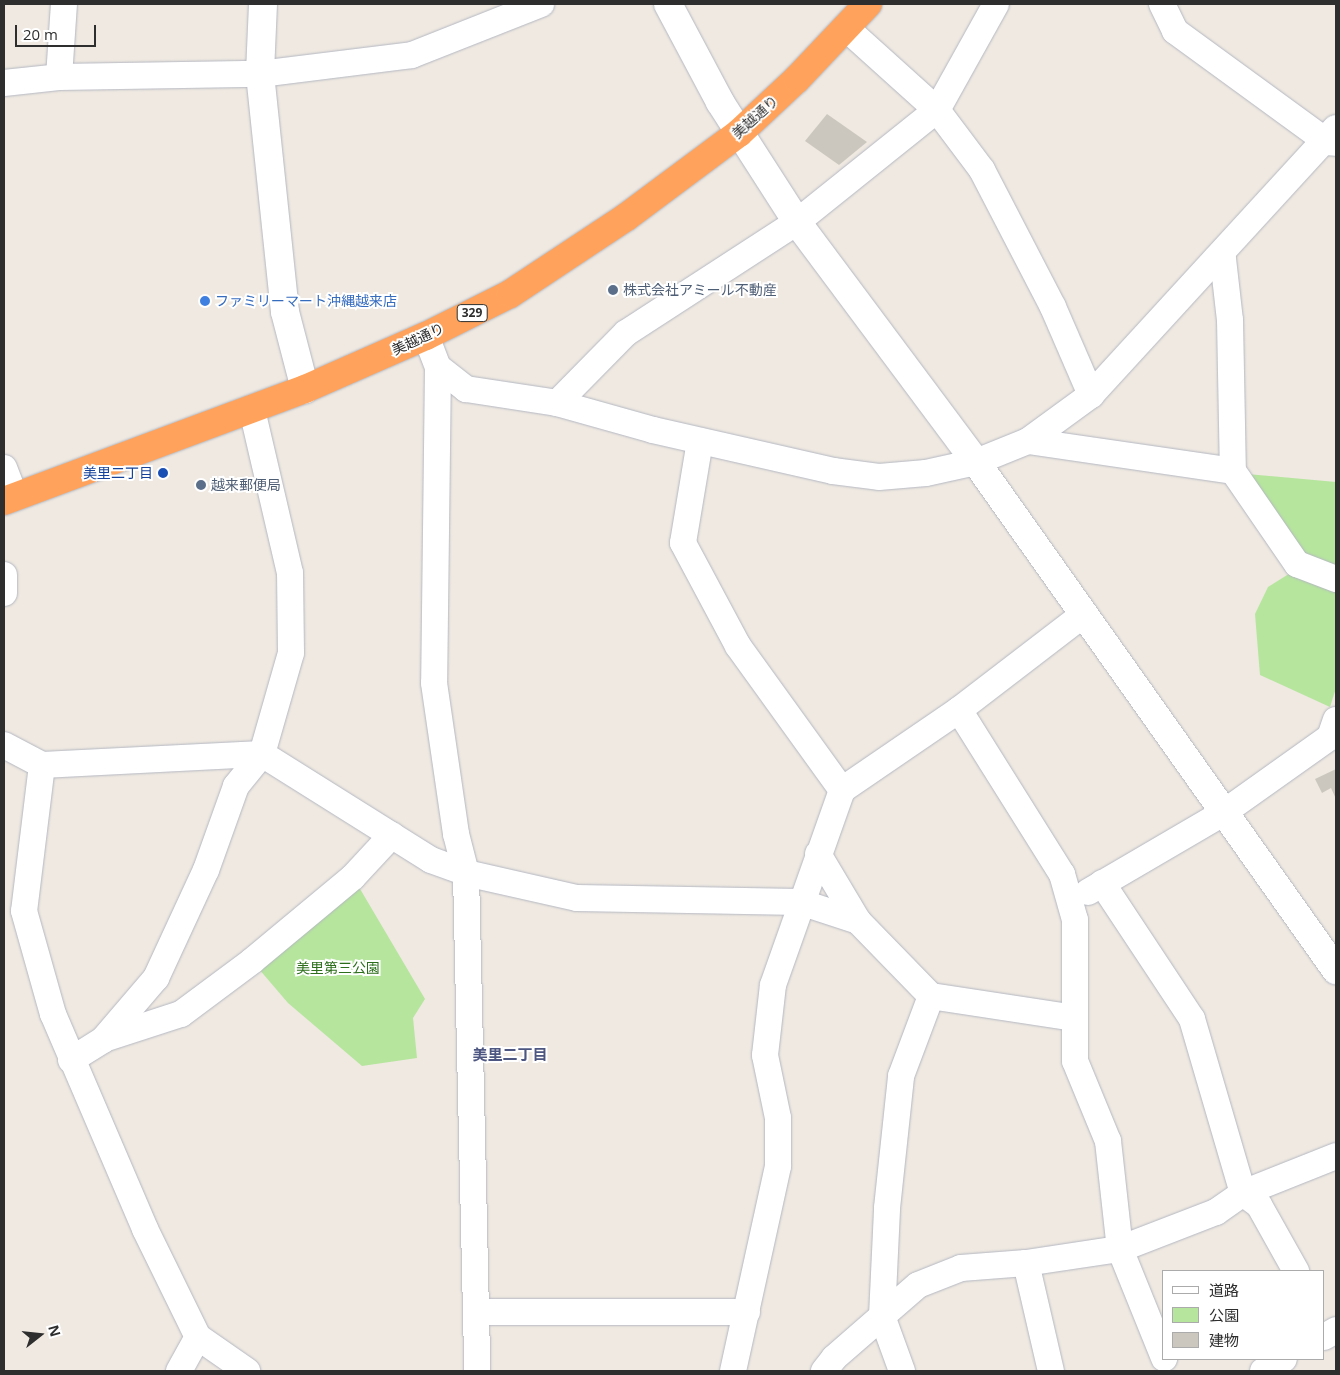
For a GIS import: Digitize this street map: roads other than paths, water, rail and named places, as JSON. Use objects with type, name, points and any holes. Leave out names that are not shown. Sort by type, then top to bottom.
[{"type":"highway","name":"美越通り","points":[[9,499],[304,390],[426,336],[549,270],[626,218],[739,134],[847,29],[868,4]]},
{"type":"street","points":[[59,77],[64,4]]},
{"type":"street","points":[[263,4],[260,74],[285,312],[304,390]]},
{"type":"street","points":[[4,83],[59,77],[260,74],[412,55],[541,4]]},
{"type":"street","points":[[668,4],[739,134],[797,222],[976,462],[1223,814],[1336,970]]},
{"type":"street","points":[[557,403],[626,333],[797,222],[936,110],[996,4]]},
{"type":"street","points":[[438,367],[466,389],[557,403],[700,441],[833,471],[879,477],[926,473],[976,462],[1028,442],[1091,395],[1216,259],[1298,166],[1333,138],[1175,31],[1162,4]]},
{"type":"street","points":[[847,29],[936,110],[982,170],[1053,307],[1091,395]]},
{"type":"street","points":[[1216,259],[1224,259],[1230,320],[1233,472],[1297,564],[1336,579]]},
{"type":"street","points":[[426,336],[438,367],[434,683],[456,834],[466,874],[477,1371]]},
{"type":"street","points":[[103,1040],[156,978],[206,870],[236,786],[262,754],[290,653],[290,573],[252,410]]},
{"type":"street","points":[[700,441],[683,543],[738,646],[842,790]]},
{"type":"street","points":[[1028,442],[1233,472]]},
{"type":"street","points":[[4,468],[9,499]]},
{"type":"street","points":[[4,575],[4,594]]},
{"type":"street","points":[[733,1371],[778,1166],[778,1118],[765,1055],[773,984],[800,902],[842,790],[958,710],[1084,614]]},
{"type":"street","points":[[958,710],[1062,874],[1076,920],[1075,1061],[1108,1140],[1120,1248],[1162,1353]]},
{"type":"street","points":[[1071,904],[1102,883],[1223,814],[1330,737],[1336,720]]},
{"type":"street","points":[[4,745],[42,764],[262,754],[431,860],[466,874],[577,898],[800,902],[858,921]]},
{"type":"street","points":[[42,764],[14,912],[71,1060],[145,1229],[198,1337],[247,1371]]},
{"type":"street","points":[[71,1060],[103,1040],[181,1014],[252,961],[353,877],[392,835]]},
{"type":"street","points":[[818,854],[858,921],[930,996],[1074,1018]]},
{"type":"street","points":[[1102,883],[1192,1019],[1243,1193],[1259,1205],[1295,1270]]},
{"type":"street","points":[[902,1371],[882,1316],[887,1208],[901,1076],[930,996]]},
{"type":"street","points":[[824,1371],[918,1285],[960,1268],[1026,1263],[1120,1248],[1216,1212],[1243,1193],[1336,1156]]},
{"type":"street","points":[[1026,1263],[1051,1371]]},
{"type":"street","points":[[476,1312],[747,1312]]},
{"type":"street","points":[[179,1371],[198,1337]]},
{"type":"street","points":[[1264,1371],[1282,1360]]},
{"type":"place","name":"株式会社アミール不動産","points":[[613,290]]},
{"type":"place","name":"ファミリーマート沖縄越来店","points":[[205,301]]},
{"type":"place","name":"美里二丁目","points":[[163,473]]},
{"type":"place","name":"越来郵便局","points":[[201,485]]},
{"type":"district","name":"美里二丁目","points":[[510,1055]]},
{"type":"park label","name":"美里第三公園","points":[[338,968]]}]
